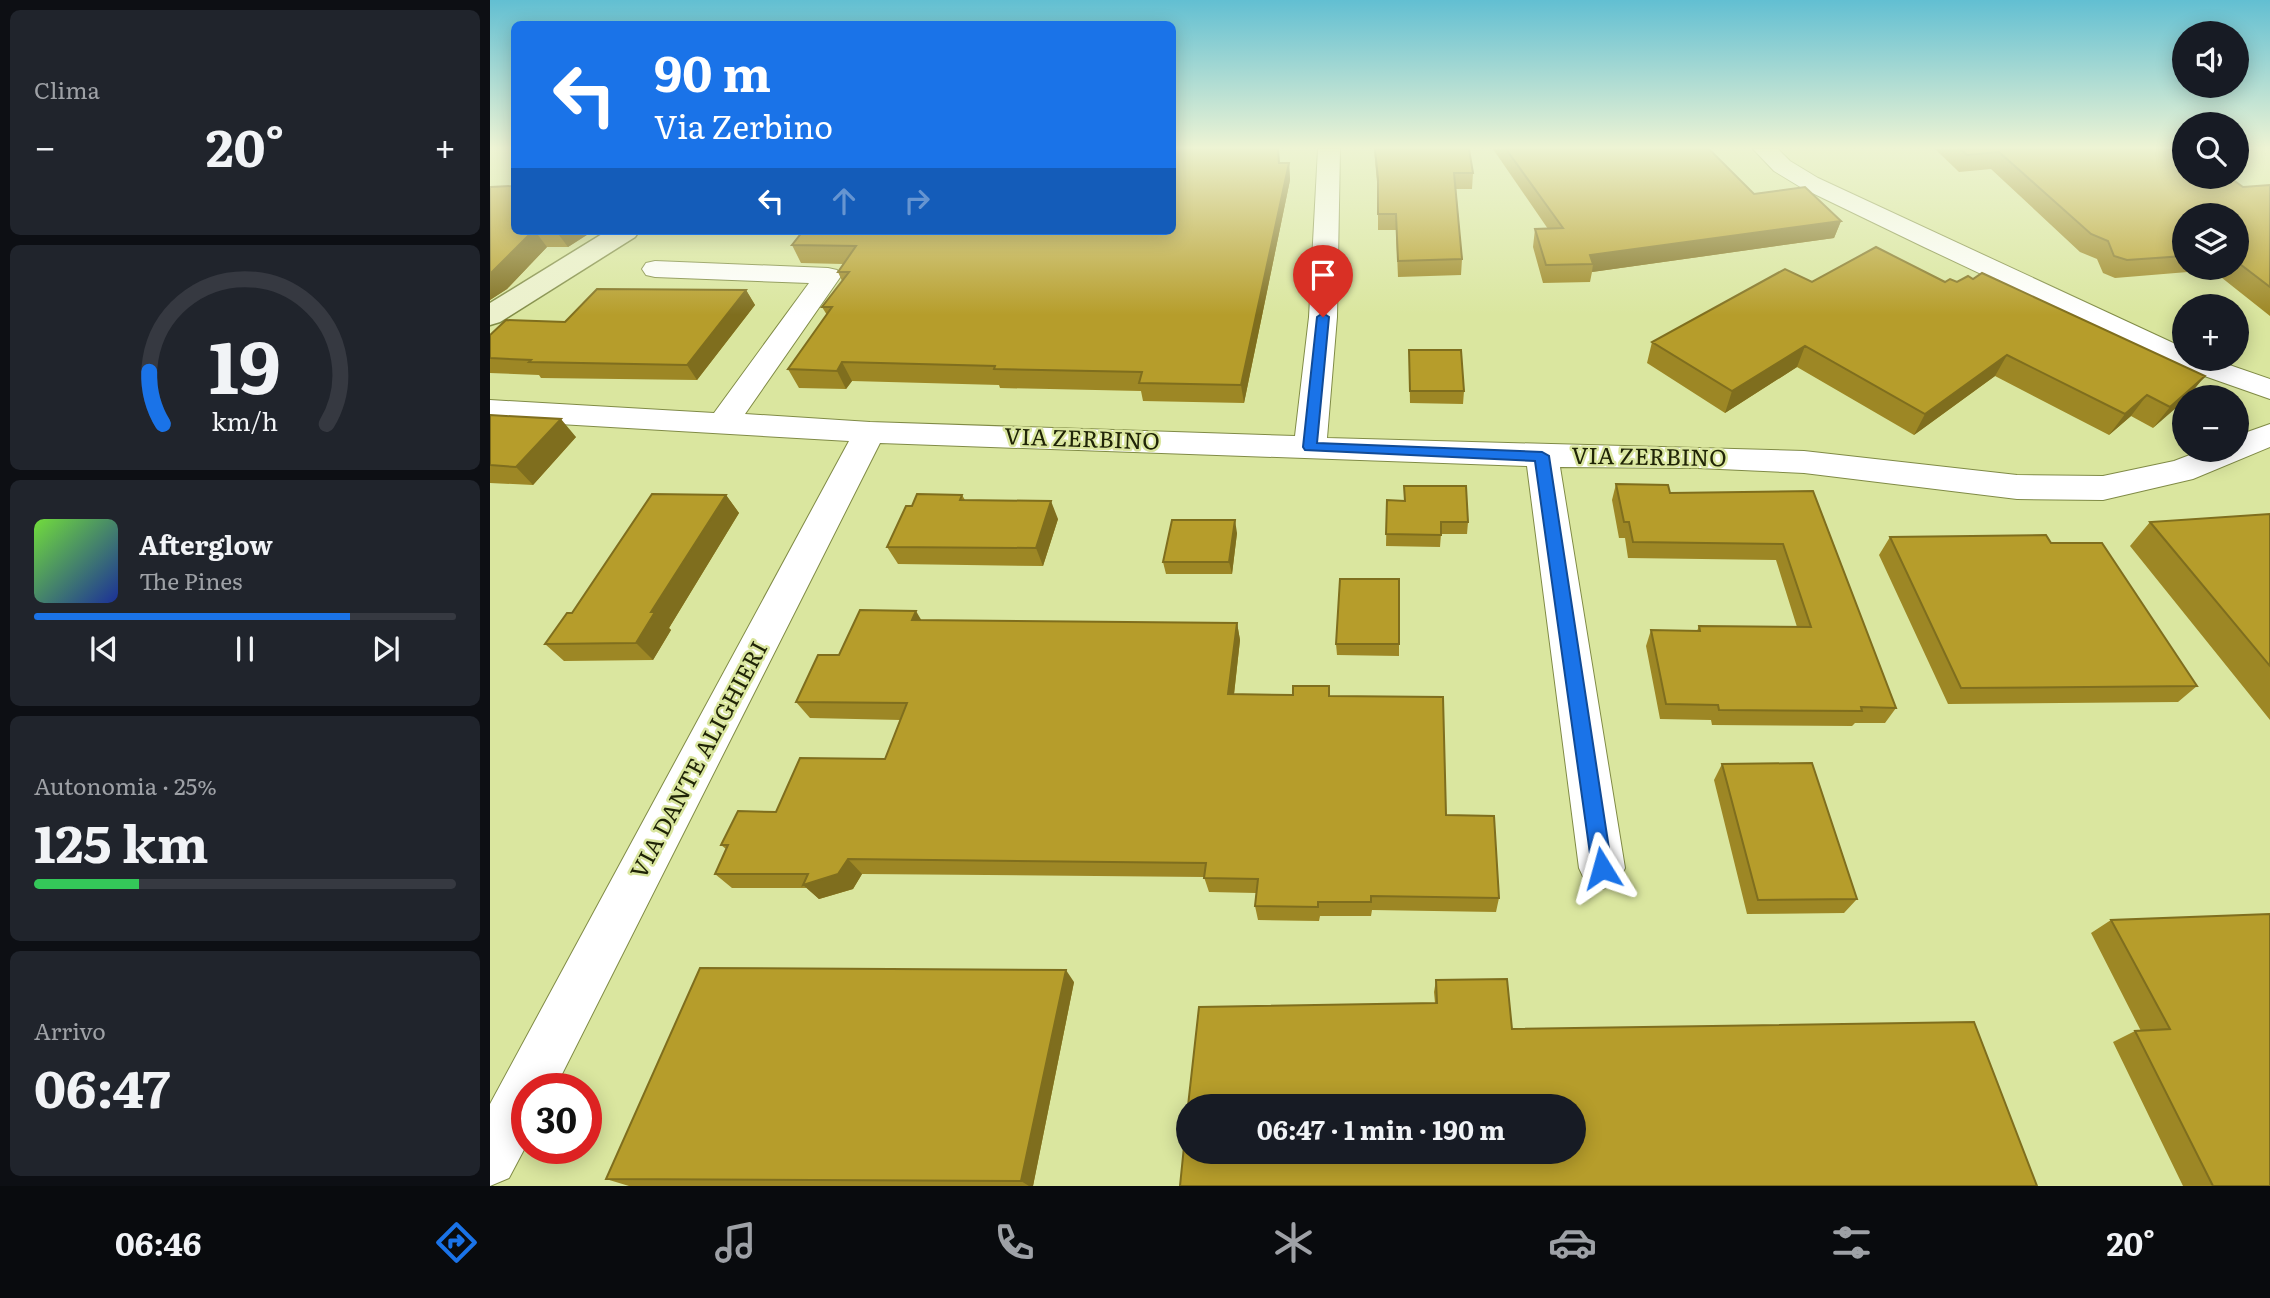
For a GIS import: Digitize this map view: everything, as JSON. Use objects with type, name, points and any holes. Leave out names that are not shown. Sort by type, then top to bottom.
[{"type":"street","points":[[1310,447],[1323,317],[1327,204]]},
{"type":"street","points":[[1855,204],[2186,360],[2270,389]]},
{"type":"street","points":[[490,316],[620,235]]},
{"type":"street","points":[[655,269],[828,276],[722,424]]},
{"type":"street","name":"VIA ZERBINO","points":[[490,410],[870,432],[1542,456],[1653,455],[1804,462],[2017,487],[2103,488],[2181,471],[2203,462]]},
{"type":"street","name":"VIA DANTE ALIGHIERI","points":[[490,1159],[870,432]]},
{"type":"street","name":"VIA ZERBINO","points":[[2249,443],[2270,435]]},
{"type":"street","points":[[1542,456],[1602,868]]},
{"type":"building","points":[[490,204],[511,204],[511,235],[529,235],[490,274]]},
{"type":"building","points":[[1176,204],[1280,204],[1241,385],[1139,383],[1142,372],[994,369],[995,366],[842,362],[837,371],[788,369],[832,307],[822,307],[849,272],[838,272],[856,246],[792,245],[800,235],[1176,235]]},
{"type":"building","points":[[1378,204],[1457,204],[1462,259],[1398,261],[1396,214],[1378,214]]},
{"type":"building","points":[[1546,204],[1823,204],[1841,221],[1590,255],[1593,264],[1546,265],[1535,229],[1563,228]]},
{"type":"building","points":[[2058,204],[2172,204],[2172,257],[2127,260],[2114,256],[2108,241],[2091,234]]},
{"type":"building","points":[[2249,204],[2270,204],[2270,287],[2249,271]]},
{"type":"building","points":[[1876,247],[1945,282],[1950,279],[1957,282],[1968,276],[1973,279],[1982,273],[2172,361],[2172,371],[2194,371],[2205,376],[2195,385],[2172,385],[2170,407],[2147,395],[2125,414],[2007,355],[1925,414],[1805,346],[1732,391],[1652,342],[1785,269],[1812,282]]},
{"type":"building","points":[[597,289],[746,290],[687,365],[529,362],[531,360],[490,358],[490,335],[506,320],[565,322]]},
{"type":"building","points":[[1409,350],[1461,350],[1464,391],[1410,391]]},
{"type":"building","points":[[490,415],[561,419],[516,467],[490,465]]},
{"type":"building","points":[[1616,484],[1668,485],[1670,493],[1813,491],[1896,708],[1861,707],[1862,711],[1719,710],[1718,705],[1666,704],[1651,630],[1700,631],[1699,626],[1811,627],[1783,544],[1633,542],[1629,522],[1624,522]]},
{"type":"building","points":[[1404,486],[1466,486],[1468,522],[1441,522],[1441,535],[1386,534],[1387,500],[1405,501]]},
{"type":"building","points":[[652,494],[726,495],[651,612],[655,612],[636,643],[545,644],[567,613],[572,613]]},
{"type":"building","points":[[917,494],[962,495],[960,500],[1051,501],[1036,548],[887,547],[906,506],[912,506]]},
{"type":"building","points":[[2270,514],[2270,666],[2150,522]]},
{"type":"building","points":[[1172,520],[1235,520],[1229,562],[1163,562]]},
{"type":"building","points":[[2046,535],[2051,543],[2102,543],[2197,686],[1961,688],[1890,537]]},
{"type":"building","points":[[1340,579],[1399,579],[1399,644],[1336,644]]},
{"type":"building","points":[[860,610],[916,611],[912,620],[1237,623],[1228,694],[1293,695],[1293,686],[1329,686],[1329,696],[1443,697],[1446,815],[1494,816],[1499,898],[1371,896],[1371,902],[1318,902],[1318,907],[1255,906],[1258,879],[1204,878],[1206,863],[848,859],[838,874],[803,885],[808,874],[715,874],[728,845],[721,845],[738,811],[776,812],[800,758],[885,759],[907,703],[796,702],[818,655],[839,655]]},
{"type":"building","points":[[1812,763],[1857,899],[1758,900],[1722,764]]},
{"type":"building","points":[[2270,914],[2270,1186],[2213,1186],[2135,1031],[2170,1029],[2111,920]]},
{"type":"building","points":[[700,968],[1066,970],[1021,1181],[606,1179]]},
{"type":"building","points":[[1507,979],[1512,1029],[1974,1022],[2037,1186],[1180,1186],[1182,1164],[1586,1164],[1586,1094],[1189,1094],[1199,1007],[1437,1003],[1436,980]]},
{"type":"route","points":[[1323,317],[1310,447],[1542,456],[1602,868]]}]
